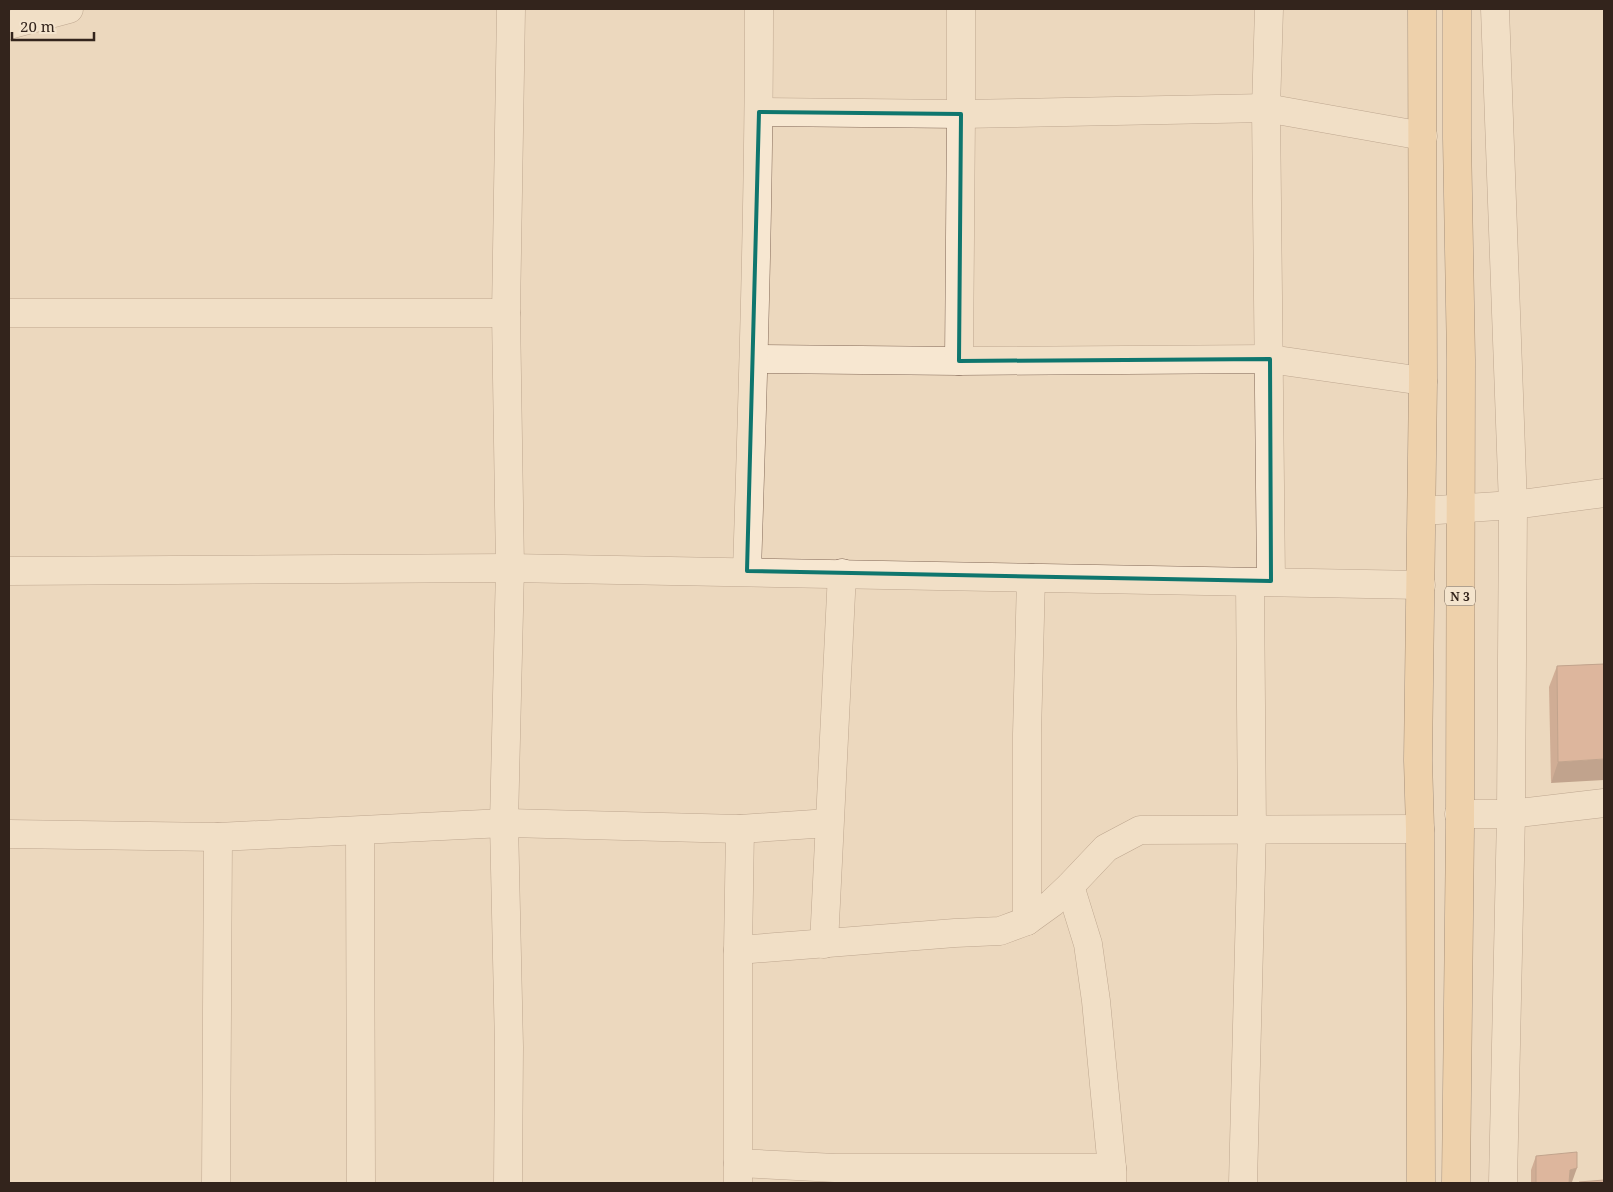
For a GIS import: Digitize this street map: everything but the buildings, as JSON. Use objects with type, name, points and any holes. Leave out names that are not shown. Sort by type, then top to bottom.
[{"type":"main road","points":[[1421,1183],[1420,828],[1418,760],[1423,381],[1422,9]]},
{"type":"main road","name":"N 3","points":[[1456,1183],[1460,509],[1457,9]]},
{"type":"street","points":[[9,25],[69,9]]},
{"type":"street","points":[[508,1183],[509,1047],[504,823],[510,568],[506,313],[511,9]]},
{"type":"street","points":[[747,571],[754,359],[759,9]]},
{"type":"street","points":[[959,361],[962,114],[961,9]]},
{"type":"street","points":[[1243,1183],[1260,582],[1270,359],[1266,108],[1269,9]]},
{"type":"street","points":[[1495,9],[1513,505],[1511,814],[1503,1183]]},
{"type":"street","points":[[759,112],[962,114],[1266,108],[1423,136]]},
{"type":"street","points":[[9,313],[506,313]]},
{"type":"street","points":[[754,359],[959,361],[1270,359],[1423,381]]},
{"type":"street","points":[[1422,511],[1513,505],[1604,493]]},
{"type":"street","points":[[9,572],[510,568],[1421,585]]},
{"type":"street","points":[[824,944],[842,573]]},
{"type":"street","points":[[1027,921],[1027,734],[1032,578]]},
{"type":"street","points":[[1459,814],[1511,814],[1604,803]]},
{"type":"street","points":[[9,834],[218,837],[504,823],[740,829],[829,824]]},
{"type":"street","points":[[738,950],[1000,931],[1027,921],[1052,903],[1106,848],[1140,830],[1420,828]]},
{"type":"street","points":[[740,829],[738,1173],[835,1176],[1112,1176],[1096,1001],[1088,944],[1070,886]]},
{"type":"street","points":[[360,831],[361,1183]]},
{"type":"street","points":[[216,1183],[218,837]]},
{"type":"highlighted area","points":[[759,112],[961,114],[959,361],[1270,359],[1271,581],[747,571]]}]
